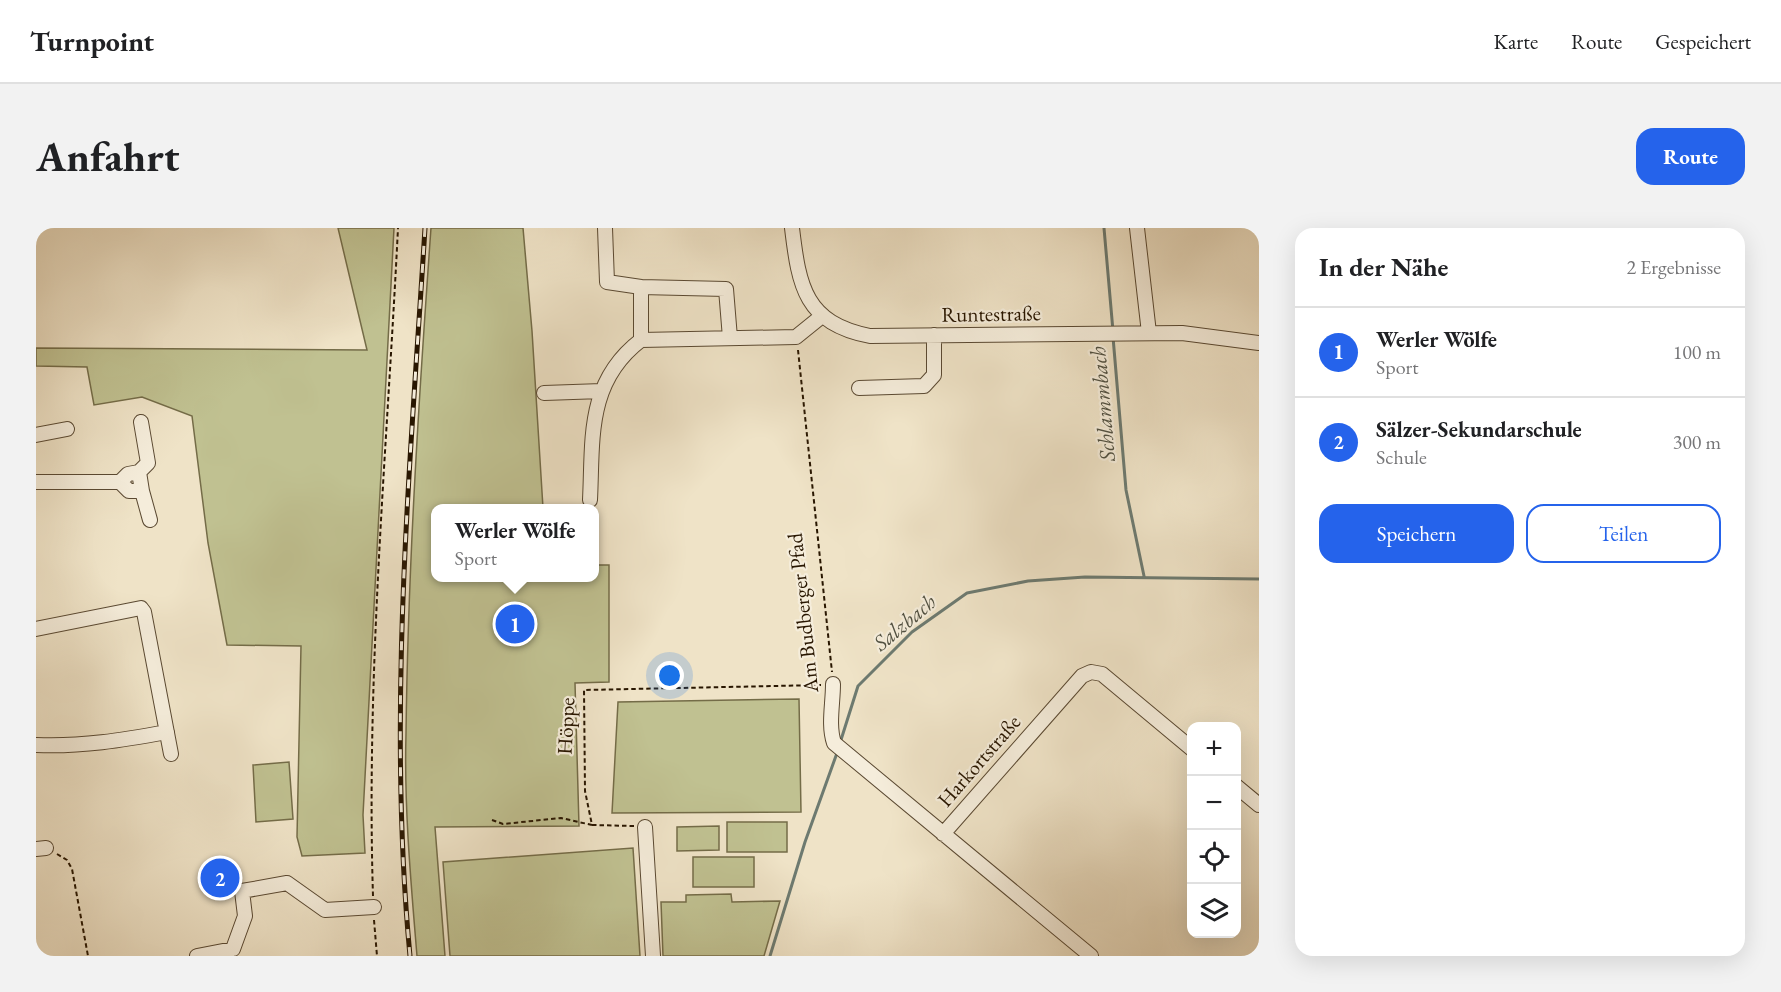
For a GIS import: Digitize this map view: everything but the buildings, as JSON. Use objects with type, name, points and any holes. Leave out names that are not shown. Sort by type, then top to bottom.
[{"type":"street","points":[[605,228],[608,282],[641,287],[726,289],[730,338]]},
{"type":"street","name":"Runtestraße","points":[[792,228],[800,282],[808,298],[822,316],[835,326],[853,332],[870,336],[1182,333],[1259,343]]},
{"type":"street","points":[[1137,228],[1149,333]]},
{"type":"street","points":[[641,287],[641,340]]},
{"type":"street","points":[[590,500],[595,411],[609,374],[627,351],[641,340],[796,337],[822,316]]},
{"type":"street","points":[[859,388],[924,386],[929,382],[934,370],[934,335]]},
{"type":"street","points":[[544,393],[602,391]]},
{"type":"street","points":[[36,477],[36,482],[120,482],[128,474],[139,472],[148,463],[141,422]]},
{"type":"street","points":[[36,435],[67,429]]},
{"type":"street","points":[[139,472],[150,520]]},
{"type":"street","points":[[120,482],[129,491],[142,490]]},
{"type":"street","points":[[36,629],[141,608],[144,612],[171,754]]},
{"type":"street","name":"Harkortstraße","points":[[1090,956],[943,834],[1082,676],[1091,672],[1102,674],[1187,746]]},
{"type":"street","name":"Am Budberger Pfad","points":[[833,684],[830,731],[834,743],[943,834]]},
{"type":"street","points":[[36,745],[77,746],[167,732]]},
{"type":"street","points":[[1241,790],[1259,805]]},
{"type":"street","points":[[645,826],[653,956]]},
{"type":"street","points":[[197,956],[233,949],[245,916],[242,891],[287,883],[325,910],[374,907]]},
{"type":"path","points":[[377,956],[371,812],[377,615],[398,228]]},
{"type":"path","name":"Am Budberger Pfad","points":[[796,337],[833,684]]},
{"type":"path","name":"Höppe","points":[[592,825],[585,791],[584,690],[833,684]]},
{"type":"path","points":[[492,820],[503,824],[561,818],[592,825],[645,826]]},
{"type":"path","points":[[41,849],[67,860],[72,869],[88,956]]},
{"type":"green space","points":[[338,228],[394,228],[363,815],[365,853],[302,856],[297,837],[301,646],[227,645],[208,543],[192,416],[142,397],[94,405],[87,367],[36,366],[36,348],[367,350]]},
{"type":"green space","points":[[431,228],[523,228],[543,504],[431,504],[431,582],[599,582],[599,565],[609,565],[609,682],[575,683],[579,826],[435,827],[445,956],[417,956],[408,845],[407,671],[422,354]]},
{"type":"green space","points":[[799,699],[801,812],[612,813],[618,702]]},
{"type":"green space","points":[[289,762],[293,819],[256,822],[253,765]]},
{"type":"green space","points":[[727,822],[787,822],[787,852],[727,852]]},
{"type":"green space","points":[[719,826],[719,850],[677,851],[677,827]]},
{"type":"green space","points":[[633,848],[640,956],[450,956],[443,862]]},
{"type":"green space","points":[[693,857],[754,857],[754,887],[693,887]]},
{"type":"green space","points":[[731,894],[732,902],[780,901],[764,956],[663,956],[661,902],[686,902],[686,895]]},
{"type":"waterway","name":"Schlammbach","points":[[1104,228],[1113,331]]},
{"type":"waterway","name":"Schlammbach","points":[[1113,337],[1126,490],[1144,576]]},
{"type":"waterway","name":"Salzbach","points":[[840,743],[858,686],[912,632],[967,593],[1028,581],[1085,577],[1259,579]]},
{"type":"waterway","name":"Salzbach","points":[[770,956],[805,842],[837,753]]},
{"type":"railway","points":[[410,956],[403,865],[401,683],[403,592],[425,228]]},
{"type":"place","name":"Werler Wölfe","points":[[515,624]]},
{"type":"place","name":"Sälzer-Sekundarschule","points":[[220,878]]}]
